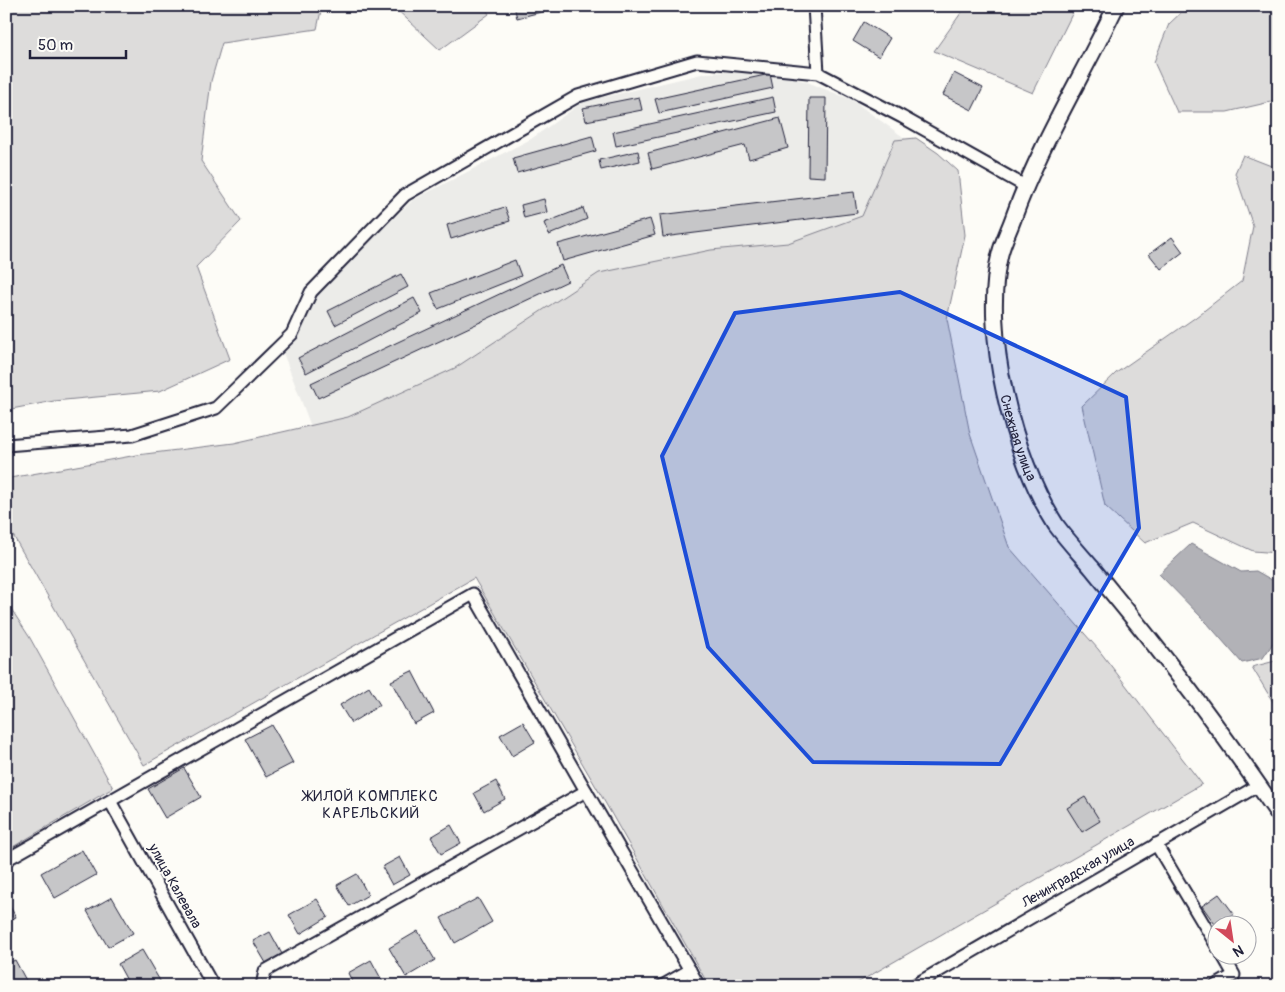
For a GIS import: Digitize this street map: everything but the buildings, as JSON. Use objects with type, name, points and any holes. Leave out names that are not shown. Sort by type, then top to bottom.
[{"type":"street","points":[[814,6],[818,73]]},
{"type":"street","name":"Снежная улица","points":[[1116,6],[1025,186],[1000,254],[994,298],[997,346],[1004,388],[1024,459],[1037,490],[1057,526],[1157,648],[1227,740],[1279,816]]},
{"type":"street","points":[[6,445],[132,435],[216,408],[292,334],[311,292],[405,195],[578,96],[697,61],[818,73],[902,117],[1025,186]]},
{"type":"street","points":[[6,860],[473,594],[699,986]]},
{"type":"street","name":"Ленинградская улица","points":[[913,986],[1258,785]]},
{"type":"street","points":[[262,986],[265,971],[586,791]]},
{"type":"street","name":"улица Калевала","points":[[110,801],[214,986]]},
{"type":"street","points":[[1156,844],[1208,931]]},
{"type":"street","points":[[1215,986],[1234,975],[1228,964]]},
{"type":"street","points":[[662,986],[690,970]]},
{"type":"highlighted area","points":[[900,292],[1126,397],[1139,528],[1000,764],[813,762],[708,647],[662,456],[735,313]]},
{"type":"shaded area","points":[[6,6],[322,6],[317,29],[222,43],[211,81],[201,161],[241,221],[196,267],[230,359],[160,391],[54,401],[6,410]]},
{"type":"shaded area","points":[[393,6],[484,6],[489,14],[440,50]]},
{"type":"shaded area","points":[[966,6],[1076,6],[1033,93],[934,51]]},
{"type":"shaded area","points":[[1188,6],[1279,6],[1279,100],[1227,112],[1177,112],[1154,62],[1169,24]]},
{"type":"shaded area","points":[[766,70],[807,82],[852,100],[906,139],[868,214],[313,432],[282,350],[318,290],[413,200],[531,139],[583,102],[706,73]]},
{"type":"shaded area","points":[[916,138],[938,153],[958,171],[965,235],[947,319],[970,434],[1009,547],[1098,649],[1202,784],[852,986],[709,986],[602,797],[474,578],[144,765],[6,523],[6,492],[10,478],[137,455],[234,443],[348,417],[455,368],[599,273],[711,250],[788,243],[862,216],[895,140]]},
{"type":"shaded area","points":[[1243,155],[1279,169],[1279,553],[1253,551],[1193,523],[1145,543],[1105,506],[1082,406],[1116,373],[1196,317],[1242,281],[1253,226],[1235,173]]},
{"type":"shaded area","points":[[1191,544],[1241,572],[1256,571],[1279,584],[1279,634],[1263,658],[1242,663],[1207,623],[1159,574]]},
{"type":"shaded area","points":[[6,601],[30,638],[113,788],[6,851]]},
{"type":"shaded area","points":[[1279,660],[1279,712],[1252,667]]},
{"type":"district","name":"ЖИЛОЙ КОМПЛЕКС КАРЕЛЬСКИЙ","points":[[371,804]]}]
